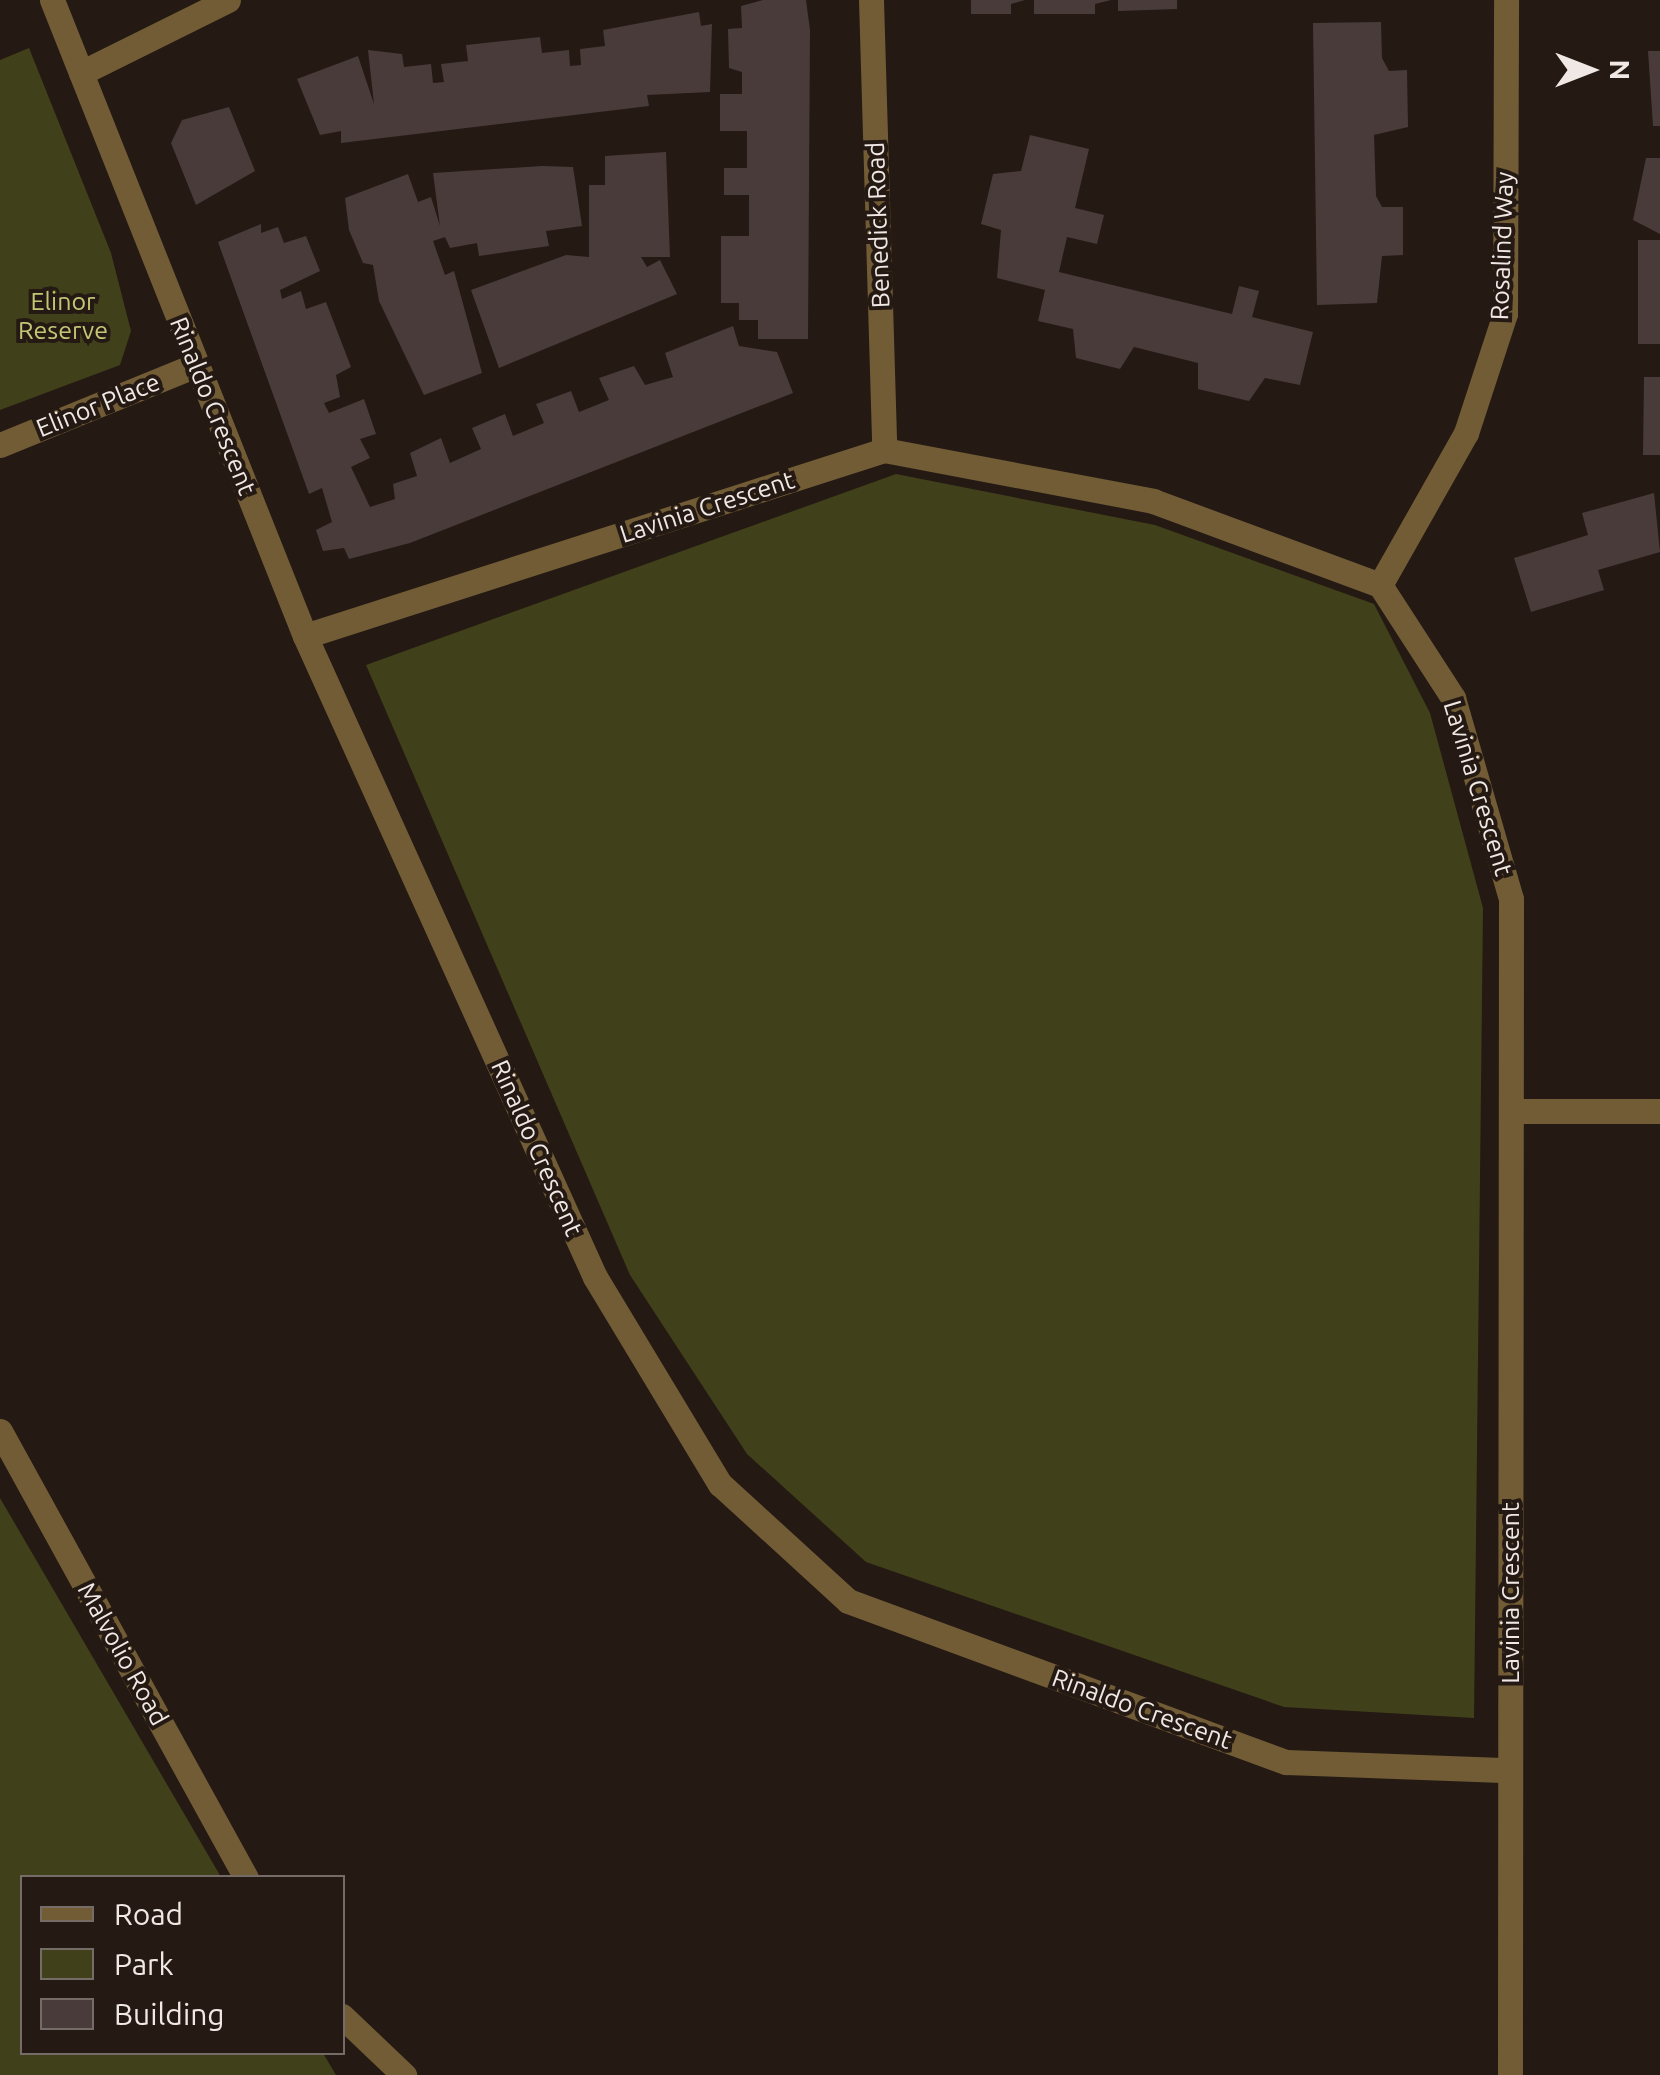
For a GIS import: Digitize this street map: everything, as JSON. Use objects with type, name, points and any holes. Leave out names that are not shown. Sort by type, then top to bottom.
[{"type":"street","name":"Rinaldo Crescent","points":[[52,0],[306,636],[595,1278],[720,1484],[848,1601],[1268,1756],[1509,1770]]},
{"type":"street","points":[[81,73],[228,0]]},
{"type":"street","name":"Benedick Road","points":[[872,0],[884,450]]},
{"type":"street","name":"Rosalind Way","points":[[1380,585],[1466,432],[1505,314],[1506,0]]},
{"type":"street","name":"Elinor Place","points":[[0,445],[196,365]]},
{"type":"street","name":"Lavinia Crescent","points":[[306,636],[884,450],[1153,501],[1380,585],[1453,698],[1511,899],[1510,2075]]},
{"type":"street","points":[[1512,1111],[1660,1111]]},
{"type":"street","name":"Malvolio Road","points":[[0,1430],[244,1875]]},
{"type":"street","points":[[345,2019],[404,2075]]},
{"type":"green space","name":"Elinor Reserve","points":[[29,48],[111,253],[131,331],[120,365],[0,410],[0,60]]},
{"type":"green space","points":[[896,474],[1155,525],[1374,604],[1430,713],[1483,908],[1474,1718],[1284,1707],[866,1562],[747,1454],[630,1275],[366,665]]},
{"type":"green space","points":[[0,1498],[220,1875],[20,1875],[20,2055],[324,2055],[336,2075],[0,2075]]},
{"type":"building","points":[[763,0],[806,0],[810,30],[808,339],[758,339],[758,320],[739,320],[739,303],[721,303],[721,236],[749,236],[749,195],[724,195],[724,168],[747,168],[747,131],[720,131],[720,94],[742,94],[742,72],[729,68],[728,29],[742,28],[741,6]]},
{"type":"building","points":[[971,0],[1025,0],[1011,4],[1011,14],[971,14]]},
{"type":"building","points":[[1034,0],[1111,0],[1095,4],[1095,14],[1034,14]]},
{"type":"building","points":[[1118,0],[1177,0],[1177,9],[1118,11]]},
{"type":"building","points":[[699,12],[701,26],[712,24],[710,92],[647,95],[649,106],[341,143],[341,131],[320,135],[297,79],[358,56],[374,104],[368,50],[402,54],[404,67],[431,64],[433,83],[444,82],[441,64],[468,61],[466,45],[540,37],[542,53],[569,50],[570,66],[581,65],[580,49],[605,46],[603,30]]},
{"type":"building","points":[[1381,22],[1382,58],[1389,71],[1407,70],[1408,127],[1374,135],[1376,196],[1382,207],[1403,207],[1403,255],[1382,256],[1377,303],[1317,305],[1313,23]]},
{"type":"building","points":[[1648,51],[1660,51],[1660,126],[1653,126]]},
{"type":"building","points":[[229,107],[255,171],[196,205],[171,143],[182,120]]},
{"type":"building","points":[[1030,135],[1089,149],[1075,208],[1104,215],[1097,244],[1067,237],[1059,272],[1232,314],[1239,286],[1259,291],[1252,317],[1313,332],[1300,385],[1265,378],[1249,401],[1198,389],[1198,363],[1134,347],[1120,369],[1076,358],[1073,329],[1038,321],[1045,290],[997,278],[1001,230],[981,224],[993,174],[1021,171]]},
{"type":"building","points":[[666,152],[670,257],[641,257],[647,267],[660,260],[677,294],[499,368],[471,290],[566,255],[589,257],[589,185],[605,185],[605,156]]},
{"type":"building","points":[[1646,158],[1660,158],[1660,234],[1633,220]]},
{"type":"building","points":[[573,167],[582,226],[546,231],[549,246],[479,256],[477,243],[450,248],[445,237],[433,241],[445,275],[454,271],[482,373],[424,395],[379,301],[373,265],[363,263],[349,230],[345,198],[408,174],[418,202],[431,197],[440,226],[433,173]]},
{"type":"building","points":[[261,224],[261,233],[278,227],[284,243],[306,236],[320,271],[280,290],[282,299],[301,291],[306,309],[326,302],[351,367],[336,375],[340,397],[324,403],[329,413],[364,399],[376,434],[360,439],[370,458],[351,467],[370,507],[395,499],[393,484],[417,476],[410,453],[441,438],[450,463],[481,449],[472,428],[505,414],[513,436],[544,423],[536,404],[571,391],[579,412],[609,400],[599,378],[634,366],[645,385],[673,377],[665,353],[733,326],[739,346],[777,352],[793,393],[410,543],[349,559],[344,548],[323,551],[316,530],[332,522],[322,488],[309,494],[218,242]]},
{"type":"building","points":[[1638,240],[1660,240],[1660,344],[1638,344]]},
{"type":"building","points":[[1644,377],[1660,377],[1660,455],[1643,455]]},
{"type":"building","points":[[1654,493],[1660,552],[1598,570],[1604,590],[1531,612],[1514,558],[1588,535],[1582,513]]}]
